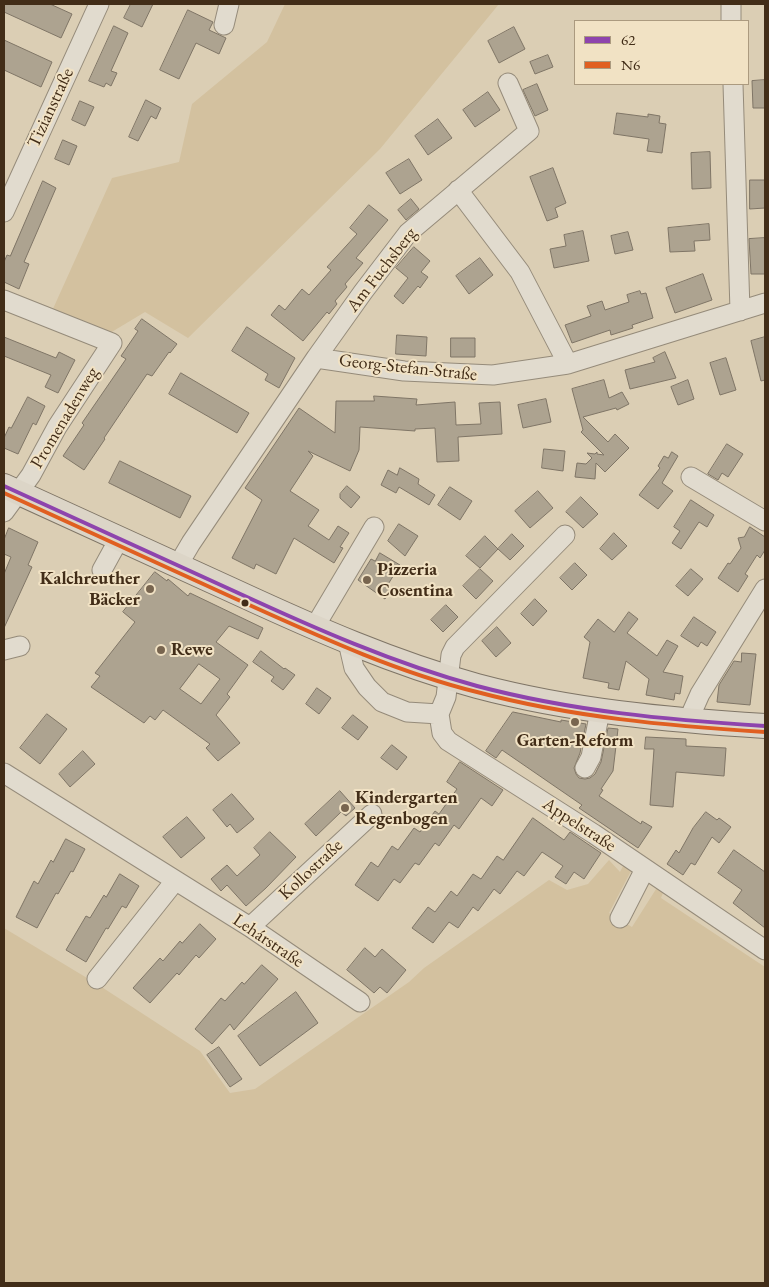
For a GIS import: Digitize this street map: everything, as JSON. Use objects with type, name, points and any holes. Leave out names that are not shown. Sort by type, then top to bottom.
[{"type":"main road","points":[[10,489],[314,628],[447,677],[534,699],[600,711],[688,721],[765,726]]},
{"type":"street","name":"Tizianstraße","points":[[4,212],[99,4]]},
{"type":"street","points":[[224,25],[229,4]]},
{"type":"street","points":[[731,4],[731,20]]},
{"type":"street","name":"Am Fuchsberg","points":[[316,358],[408,233],[529,131],[508,83]]},
{"type":"street","points":[[733,85],[740,311]]},
{"type":"street","points":[[458,190],[520,272],[568,364]]},
{"type":"street","name":"Promenadenweg","points":[[4,300],[112,343],[57,427],[31,475],[10,489],[4,512]]},
{"type":"street","name":"Georg-Stefan-Straße","points":[[178,566],[191,543],[316,358],[404,371],[493,375],[568,364],[765,303]]},
{"type":"street","points":[[691,477],[765,521]]},
{"type":"street","points":[[314,628],[374,527]]},
{"type":"street","points":[[348,642],[354,668],[382,702],[406,712],[439,714],[446,697],[447,677],[451,656],[455,647],[565,535]]},
{"type":"street","points":[[102,570],[119,539]]},
{"type":"street","points":[[688,721],[700,694],[765,589]]},
{"type":"street","points":[[585,768],[591,757],[600,711]]},
{"type":"street","name":"Appelstraße","points":[[439,714],[442,733],[448,741],[645,868],[765,950]]},
{"type":"street","name":"Lehárstraße","points":[[4,774],[250,927],[360,1002]]},
{"type":"street","name":"Kollostraße","points":[[250,927],[372,814]]},
{"type":"street","points":[[620,918],[645,868]]},
{"type":"street","points":[[96,979],[175,881]]},
{"type":"shaded area","points":[[285,4],[499,4],[380,149],[188,338],[145,312],[110,333],[52,311],[112,178],[179,162],[192,104],[267,42]]},
{"type":"shaded area","points":[[609,860],[620,872],[623,866],[632,869],[609,913],[632,927],[658,886],[664,890],[661,898],[765,967],[765,1283],[4,1283],[4,928],[97,984],[200,1051],[230,1093],[255,1089],[409,982],[424,968],[549,880],[567,890],[588,884]]},
{"type":"building","points":[[4,4],[50,4],[72,14],[61,38],[4,12]]},
{"type":"building","points":[[131,4],[153,4],[142,27],[124,18]]},
{"type":"building","points":[[188,10],[213,22],[209,30],[226,38],[219,54],[196,43],[179,79],[160,70]]},
{"type":"building","points":[[114,26],[128,33],[111,71],[117,73],[111,86],[106,83],[104,87],[89,81]]},
{"type":"building","points":[[514,27],[525,49],[499,63],[488,41]]},
{"type":"building","points":[[4,40],[52,62],[41,87],[4,70]]},
{"type":"building","points":[[548,55],[553,67],[535,74],[530,62]]},
{"type":"building","points":[[765,80],[765,108],[753,108],[752,81]]},
{"type":"building","points":[[537,84],[548,110],[535,116],[523,90]]},
{"type":"building","points":[[488,92],[500,110],[475,127],[463,110]]},
{"type":"building","points":[[146,100],[161,108],[156,119],[151,116],[138,141],[129,137]]},
{"type":"building","points":[[80,101],[94,107],[85,126],[72,120]]},
{"type":"building","points":[[617,113],[648,117],[648,114],[660,116],[659,123],[666,124],[662,153],[647,151],[649,139],[614,134]]},
{"type":"building","points":[[438,119],[452,138],[428,155],[415,136]]},
{"type":"building","points":[[63,140],[77,146],[69,165],[55,159]]},
{"type":"building","points":[[710,152],[711,188],[692,189],[691,153]]},
{"type":"building","points":[[409,159],[422,180],[400,194],[386,173]]},
{"type":"building","points":[[553,168],[566,203],[555,208],[558,217],[547,221],[530,177]]},
{"type":"building","points":[[750,180],[765,180],[765,208],[750,209]]},
{"type":"building","points":[[43,181],[56,188],[24,262],[29,264],[19,289],[4,282],[4,262],[7,255],[10,256]]},
{"type":"building","points":[[411,199],[419,209],[406,220],[398,210]]},
{"type":"building","points":[[369,205],[388,220],[356,258],[363,263],[345,284],[347,287],[335,301],[337,304],[329,314],[327,312],[303,341],[271,315],[279,305],[285,310],[302,289],[309,295],[331,270],[327,267],[357,234],[350,228]]},
{"type":"building","points":[[709,224],[710,240],[694,241],[695,251],[670,252],[668,228]]},
{"type":"building","points":[[583,231],[589,261],[554,268],[550,249],[566,246],[564,235]]},
{"type":"building","points":[[628,232],[633,250],[615,254],[611,236]]},
{"type":"building","points":[[765,238],[765,274],[751,274],[749,239]]},
{"type":"building","points":[[414,247],[430,261],[421,272],[428,277],[420,288],[418,286],[403,304],[394,296],[408,278],[396,268]]},
{"type":"building","points":[[480,258],[493,275],[469,294],[456,276]]},
{"type":"building","points":[[703,274],[712,300],[675,313],[666,288]]},
{"type":"building","points":[[640,291],[641,294],[646,293],[653,318],[632,325],[633,328],[611,335],[610,330],[572,343],[565,325],[591,316],[587,306],[602,301],[605,310],[629,302],[627,295]]},
{"type":"building","points":[[142,319],[177,344],[152,376],[147,374],[84,470],[63,456],[84,425],[82,423],[126,359],[121,356],[138,331],[135,329]]},
{"type":"building","points":[[247,327],[295,358],[279,388],[265,380],[268,374],[232,351]]},
{"type":"building","points":[[397,335],[427,337],[426,356],[396,354]]},
{"type":"building","points":[[4,337],[56,358],[59,352],[75,360],[58,393],[45,387],[51,375],[4,356]]},
{"type":"building","points":[[765,337],[765,380],[761,381],[751,341]]},
{"type":"building","points":[[451,338],[475,338],[475,357],[451,357]]},
{"type":"building","points":[[665,352],[676,378],[630,389],[625,370],[655,362],[653,358]]},
{"type":"building","points":[[726,358],[736,390],[720,395],[710,363]]},
{"type":"building","points":[[181,373],[249,413],[237,433],[169,394]]},
{"type":"building","points":[[604,380],[609,398],[622,392],[629,404],[617,410],[616,408],[583,417],[608,442],[615,434],[629,448],[605,472],[596,463],[595,479],[575,477],[577,463],[586,464],[592,458],[587,453],[595,454],[597,452],[597,454],[604,455],[581,432],[583,430],[572,389]]},
{"type":"building","points":[[688,380],[694,399],[678,405],[671,387]]},
{"type":"building","points":[[374,396],[417,399],[416,405],[455,402],[456,425],[481,424],[479,403],[500,402],[502,434],[458,437],[459,461],[437,462],[435,428],[415,429],[415,431],[360,427],[359,450],[350,471],[308,451],[313,456],[290,491],[319,510],[308,526],[329,540],[338,526],[349,533],[340,547],[343,548],[334,563],[294,538],[276,574],[256,564],[254,569],[232,558],[262,500],[245,488],[299,408],[335,433],[336,401],[374,401]]},
{"type":"building","points":[[28,397],[45,406],[36,425],[33,423],[18,454],[4,448],[4,438]]},
{"type":"building","points":[[546,399],[551,422],[523,428],[518,405]]},
{"type":"building","points":[[727,444],[743,454],[728,477],[722,473],[718,480],[708,474]]},
{"type":"building","points":[[544,449],[565,451],[563,471],[542,468]]},
{"type":"building","points":[[672,452],[678,456],[662,483],[673,491],[658,509],[639,495],[660,468],[658,466],[664,456],[668,458]]},
{"type":"building","points":[[120,461],[191,496],[180,518],[109,483]]},
{"type":"building","points":[[400,468],[419,479],[418,484],[435,495],[429,505],[399,487],[396,493],[381,485],[388,470],[397,475]]},
{"type":"building","points":[[347,486],[360,497],[351,508],[340,498],[340,494]]},
{"type":"building","points":[[450,487],[472,501],[460,520],[438,505]]},
{"type":"building","points":[[538,491],[553,508],[530,528],[515,511]]},
{"type":"building","points":[[581,497],[598,514],[583,528],[566,512]]},
{"type":"building","points":[[691,500],[714,515],[707,527],[699,522],[681,549],[672,543],[680,531],[674,527]]},
{"type":"building","points":[[399,524],[418,536],[405,556],[388,541]]},
{"type":"building","points":[[750,527],[765,537],[765,550],[760,558],[757,555],[745,574],[748,576],[738,592],[718,578],[741,548],[738,538],[744,537]]},
{"type":"building","points":[[9,528],[38,542],[28,565],[32,567],[4,628],[4,574],[11,557],[4,554],[4,540]]},
{"type":"building","points":[[614,533],[627,546],[612,560],[600,549]]},
{"type":"building","points":[[512,534],[524,546],[510,560],[498,549]]},
{"type":"building","points":[[485,536],[498,549],[480,568],[466,556]]},
{"type":"building","points":[[380,553],[400,565],[387,586],[391,589],[385,599],[358,580],[371,559],[375,561]]},
{"type":"building","points":[[575,563],[587,575],[572,590],[560,578]]},
{"type":"building","points":[[480,569],[493,581],[476,599],[463,586]]},
{"type":"building","points":[[691,569],[703,579],[688,596],[676,586]]},
{"type":"building","name":"Rewe","points":[[155,572],[167,581],[168,579],[188,596],[190,593],[263,628],[258,639],[229,626],[216,642],[248,665],[227,694],[230,697],[216,715],[240,743],[218,761],[206,748],[210,744],[163,710],[155,720],[150,716],[144,723],[91,687],[100,676],[95,673],[135,622],[123,612]],"holes":[[[199,664],[220,679],[201,704],[180,689]]]},
{"type":"building","points":[[535,599],[547,611],[533,626],[521,614]]},
{"type":"building","points":[[446,605],[458,617],[443,632],[431,620]]},
{"type":"building","points":[[629,612],[638,619],[627,633],[657,656],[667,640],[678,646],[663,672],[683,676],[680,694],[675,693],[674,700],[646,695],[649,679],[626,661],[619,690],[608,688],[609,683],[583,678],[590,642],[584,637],[598,619],[614,632]]},
{"type":"building","points":[[694,617],[716,632],[707,646],[701,642],[698,647],[681,636]]},
{"type":"building","points":[[497,627],[511,643],[496,657],[482,641]]},
{"type":"building","points":[[261,651],[295,675],[283,690],[271,681],[274,677],[253,662]]},
{"type":"building","points":[[742,653],[756,654],[750,705],[717,702],[719,685],[734,661],[741,662]]},
{"type":"building","points":[[317,688],[331,698],[319,714],[306,704]]},
{"type":"building","points":[[513,712],[561,722],[561,720],[586,724],[580,753],[574,768],[579,778],[585,779],[595,774],[601,762],[608,728],[618,729],[613,771],[601,789],[603,790],[599,796],[641,824],[642,821],[652,827],[638,848],[579,808],[582,805],[502,750],[496,758],[486,751]]},
{"type":"building","points":[[47,714],[67,729],[40,764],[20,748]]},
{"type":"building","points":[[353,715],[368,727],[358,740],[342,728]]},
{"type":"building","points":[[646,737],[686,739],[686,746],[726,748],[724,776],[676,772],[673,807],[650,805],[654,749],[645,749]]},
{"type":"building","points":[[392,745],[407,757],[397,770],[381,758]]},
{"type":"building","points":[[83,751],[95,764],[70,787],[59,774]]},
{"type":"building","points":[[460,762],[503,790],[492,806],[481,798],[459,829],[454,825],[439,846],[435,843],[419,865],[415,863],[400,883],[394,879],[378,901],[355,885],[371,862],[378,867],[392,846],[398,850],[414,828],[420,832],[435,811],[439,814],[457,789],[447,782]]},
{"type":"building","points":[[340,791],[355,808],[346,816],[341,812],[316,836],[305,824]]},
{"type":"building","points":[[232,794],[254,819],[237,833],[230,824],[227,827],[213,810]]},
{"type":"building","points":[[706,812],[717,820],[719,818],[731,827],[719,843],[712,837],[695,865],[691,863],[683,875],[667,864],[676,850],[679,853],[693,828]]},
{"type":"building","points":[[187,817],[205,838],[181,858],[163,837]]},
{"type":"building","points":[[533,818],[564,840],[570,832],[601,853],[584,879],[574,872],[566,884],[555,877],[563,866],[542,852],[524,876],[517,871],[500,894],[494,889],[478,911],[473,907],[458,928],[449,922],[433,943],[412,928],[428,907],[435,912],[451,891],[457,896],[473,874],[481,879],[497,856],[503,860]]},
{"type":"building","points":[[270,832],[296,857],[246,906],[227,885],[221,891],[211,879],[227,865],[237,876],[260,855],[254,848]]},
{"type":"building","points":[[66,839],[85,849],[73,872],[71,871],[58,894],[56,893],[37,928],[16,917],[34,881],[38,884],[51,860],[53,862]]},
{"type":"building","points":[[734,850],[765,872],[765,928],[733,903],[742,890],[718,873]]},
{"type":"building","points":[[120,874],[139,886],[126,908],[122,906],[108,929],[106,928],[86,962],[66,950],[86,916],[90,918]]},
{"type":"building","points":[[200,924],[216,939],[199,958],[196,955],[179,975],[177,973],[150,1003],[133,988],[160,958],[163,961],[180,941],[182,943]]},
{"type":"building","points":[[365,948],[375,957],[382,949],[406,970],[387,993],[380,987],[374,993],[347,970]]},
{"type":"building","points":[[262,965],[278,979],[234,1030],[230,1024],[212,1044],[195,1029],[221,998],[225,1001],[242,982],[244,984]]},
{"type":"building","points":[[296,992],[318,1023],[260,1066],[238,1036]]},
{"type":"building","points":[[219,1047],[242,1079],[230,1087],[207,1055]]},
{"type":"transit line","name":"62","points":[[4,486],[324,631],[384,656],[446,677],[512,695],[584,708],[692,721],[765,726]]},
{"type":"transit line","name":"N6","points":[[4,493],[324,638],[415,674],[512,701],[584,714],[692,727],[765,732]]},
{"type":"place","name":"Pizzeria Cosentina","points":[[367,580]]},
{"type":"place","name":"Kalchreuther Bäcker","points":[[150,589]]},
{"type":"place","name":"Rewe","points":[[161,650]]},
{"type":"place","name":"Garten-Reform","points":[[575,722]]},
{"type":"place","name":"Kindergarten Regenbogen","points":[[345,808]]}]
